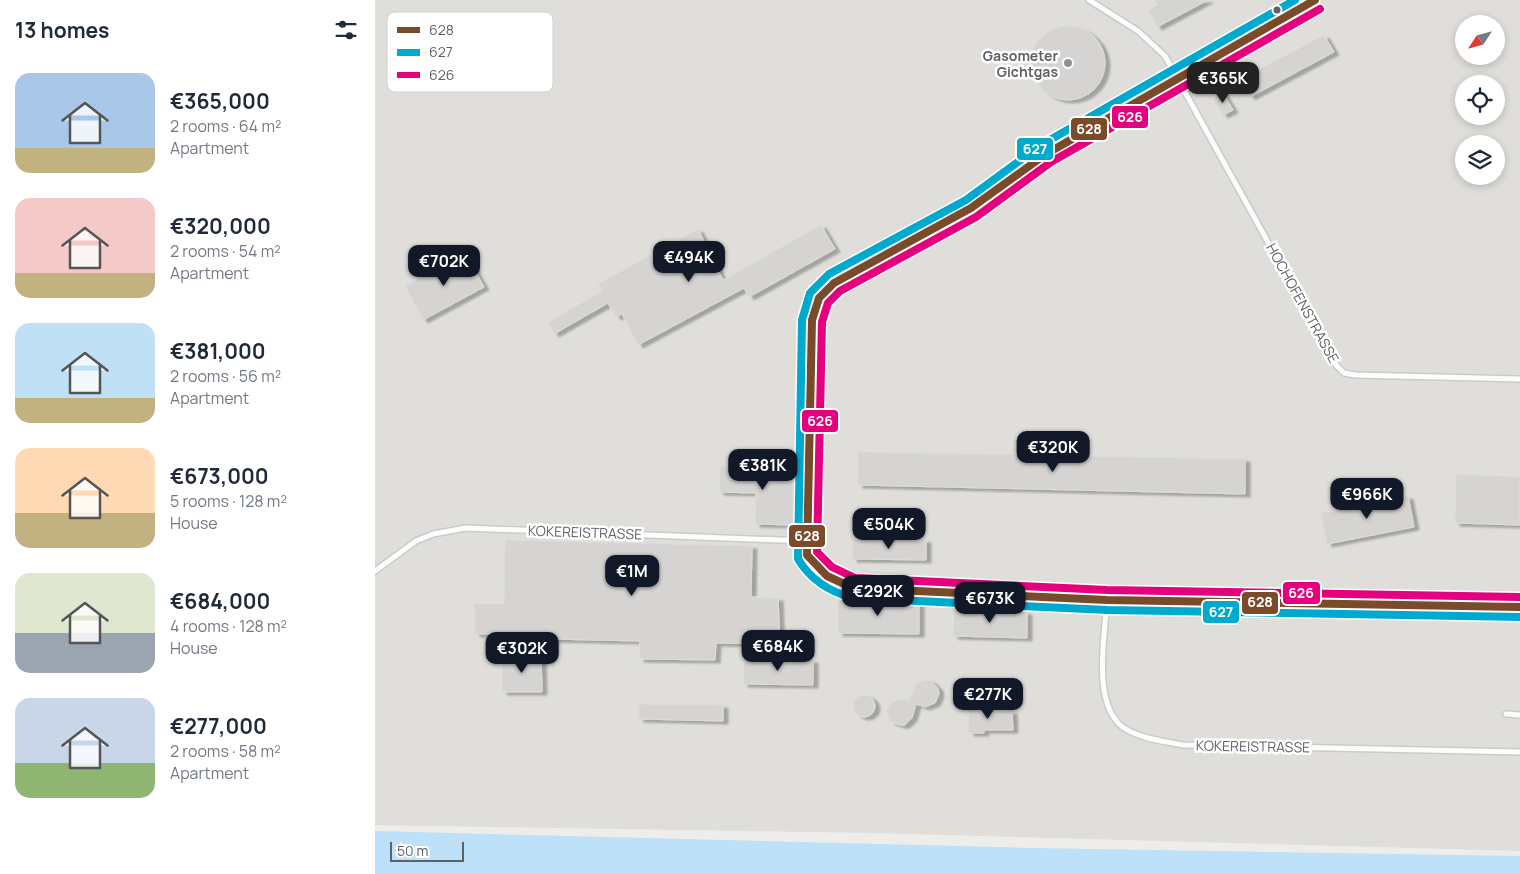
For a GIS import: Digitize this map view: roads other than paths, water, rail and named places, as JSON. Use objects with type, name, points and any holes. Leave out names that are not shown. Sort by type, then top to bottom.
[{"type":"lane","name":"HOCHOFENSTRASSE","points":[[1089,0],[1138,31],[1165,56],[1336,365],[1344,373],[1355,375],[1520,379]]},
{"type":"lane","points":[[1315,0],[1047,154],[971,208],[833,283],[819,298],[812,320],[807,554],[814,565],[834,581],[853,588],[1107,600],[1520,607]]},
{"type":"lane","name":"KOKEREISTRASSE","points":[[375,571],[416,541],[433,534],[466,528],[806,541]]},
{"type":"lane","name":"KOKEREISTRASSE","points":[[1107,600],[1103,690],[1107,708],[1120,724],[1140,735],[1183,745],[1520,752]]},
{"type":"lane","points":[[1505,714],[1520,715]]},
{"type":"water","points":[[375,831],[1034,848],[1520,856],[1520,874],[375,874]]},
{"type":"place","name":"Gasometer Gichtgas","points":[[1068,63]]}]
